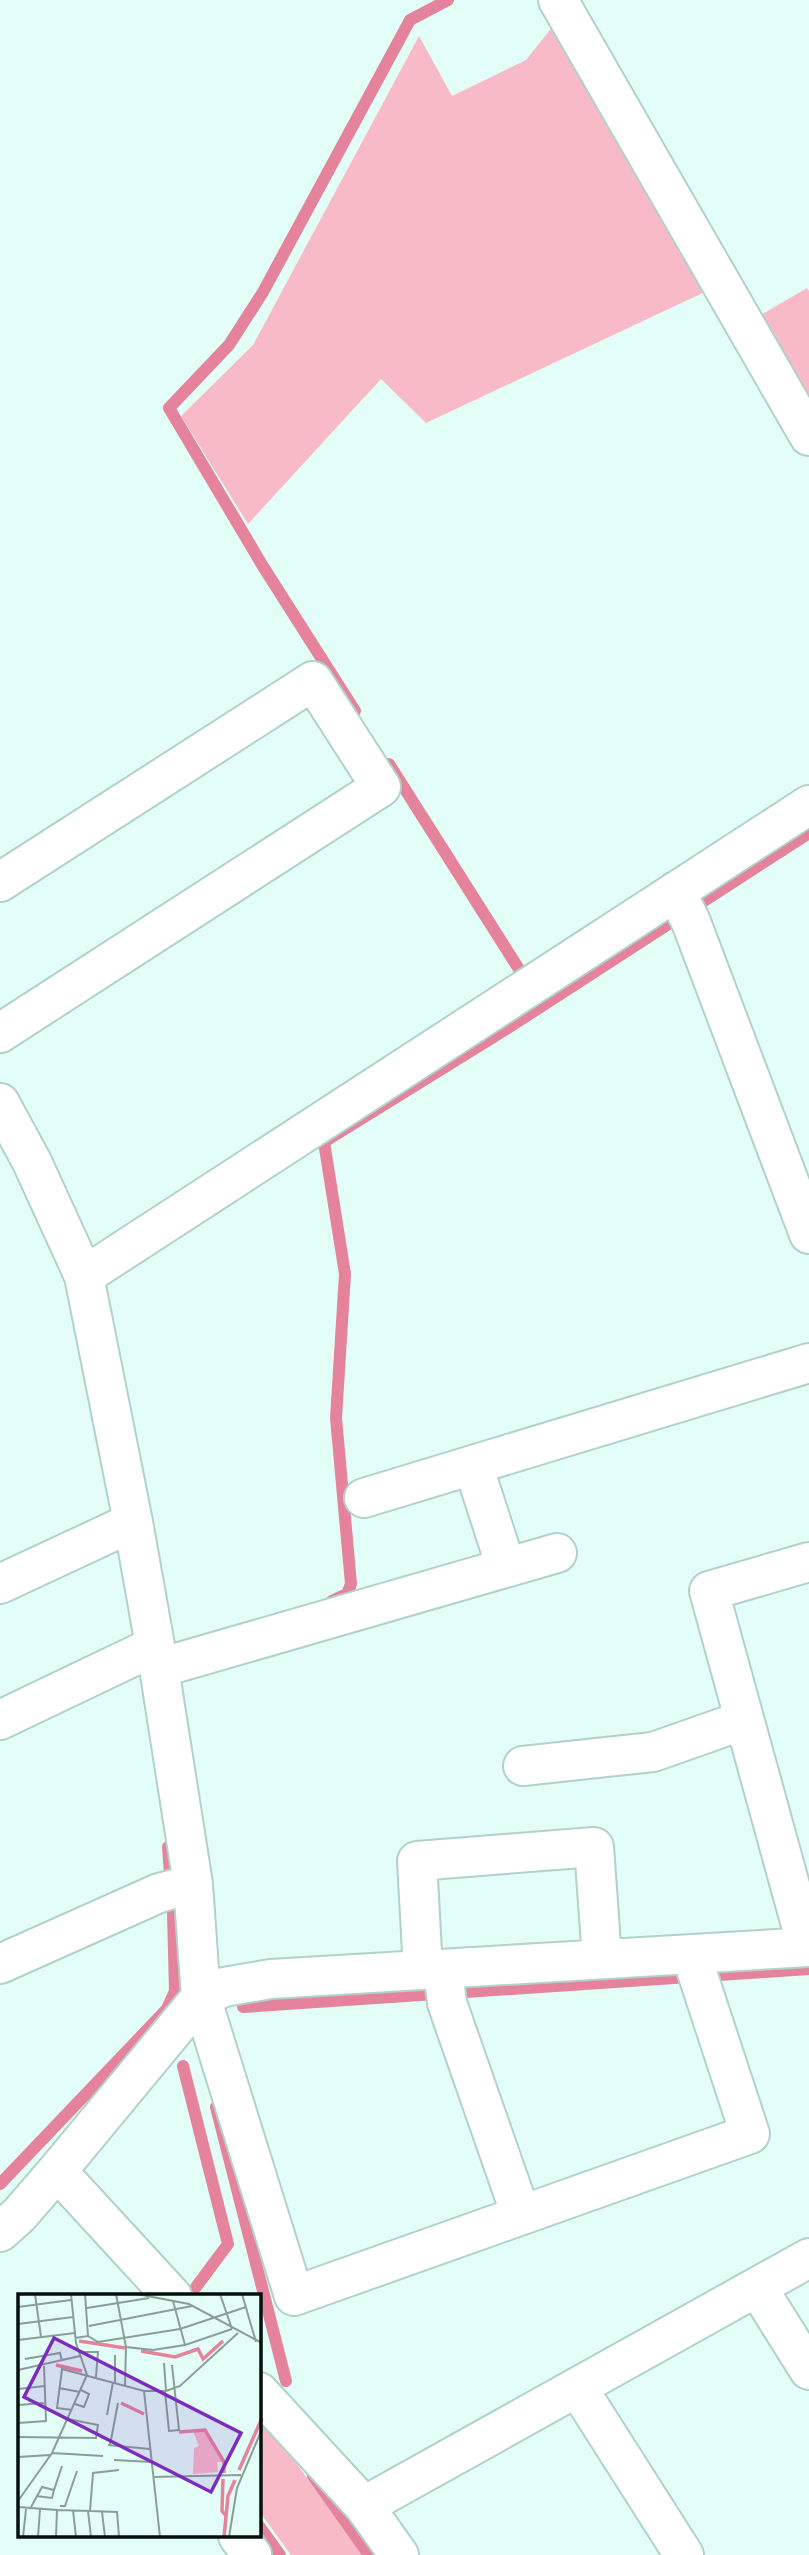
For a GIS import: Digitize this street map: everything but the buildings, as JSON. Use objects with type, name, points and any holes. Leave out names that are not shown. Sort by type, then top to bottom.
[{"type":"street","points":[[558,0],[809,436]]},
{"type":"street","points":[[0,882],[313,681],[381,787],[0,1033]]},
{"type":"street","points":[[84,1276],[684,906],[809,806]]},
{"type":"street","points":[[684,906],[809,1234]]},
{"type":"street","points":[[0,1103],[32,1163],[84,1276],[157,1657],[178,1888],[201,1997],[294,2296],[750,2134],[696,1970]]},
{"type":"street","points":[[364,1498],[809,1363]]},
{"type":"street","points":[[473,1465],[506,1567]]},
{"type":"street","points":[[0,1584],[133,1522]]},
{"type":"street","points":[[0,1720],[157,1657],[556,1553]]},
{"type":"street","points":[[6,2210],[57,2171],[201,1997],[224,1987],[271,1979],[439,1982],[602,1959],[696,1970],[808,1947],[709,1591],[809,1562]]},
{"type":"street","points":[[523,1766],[653,1752],[744,1720]]},
{"type":"street","points":[[521,2216],[439,1982],[416,1861],[594,1847],[602,1959]]},
{"type":"street","points":[[0,1964],[178,1888]]},
{"type":"street","points":[[57,2171],[170,2294]]},
{"type":"street","points":[[364,2506],[809,2258]]},
{"type":"street","points":[[757,2287],[809,2370]]},
{"type":"street","points":[[577,2387],[684,2555]]},
{"type":"street","points":[[261,2394],[364,2506],[399,2555]]},
{"type":"street","points":[[239,2538],[252,2555]]},
{"type":"shaded area","points":[[557,21],[709,290],[426,423],[381,379],[248,524],[181,416],[253,345],[419,36],[452,96],[526,60]]},
{"type":"shaded area","points":[[807,288],[809,291],[809,415],[754,319]]},
{"type":"shaded area","points":[[261,2414],[362,2555],[291,2555],[261,2514]]},
{"type":"waterway","points":[[355,711],[264,568],[169,408],[229,345],[263,292],[410,20],[448,0]]},
{"type":"waterway","points":[[389,764],[522,974]]},
{"type":"waterway","points":[[332,1601],[347,1594],[351,1584],[336,1418],[345,1274],[324,1142],[508,1028],[809,833]]},
{"type":"waterway","points":[[0,2184],[167,2009],[175,1991],[168,1847]]},
{"type":"waterway","points":[[243,2007],[809,1969]]},
{"type":"waterway","points":[[183,2066],[228,2244],[196,2287]]},
{"type":"waterway","points":[[216,2107],[286,2381]]},
{"type":"waterway","points":[[313,2476],[369,2555]]},
{"type":"waterway","points":[[261,2529],[280,2555]]}]
